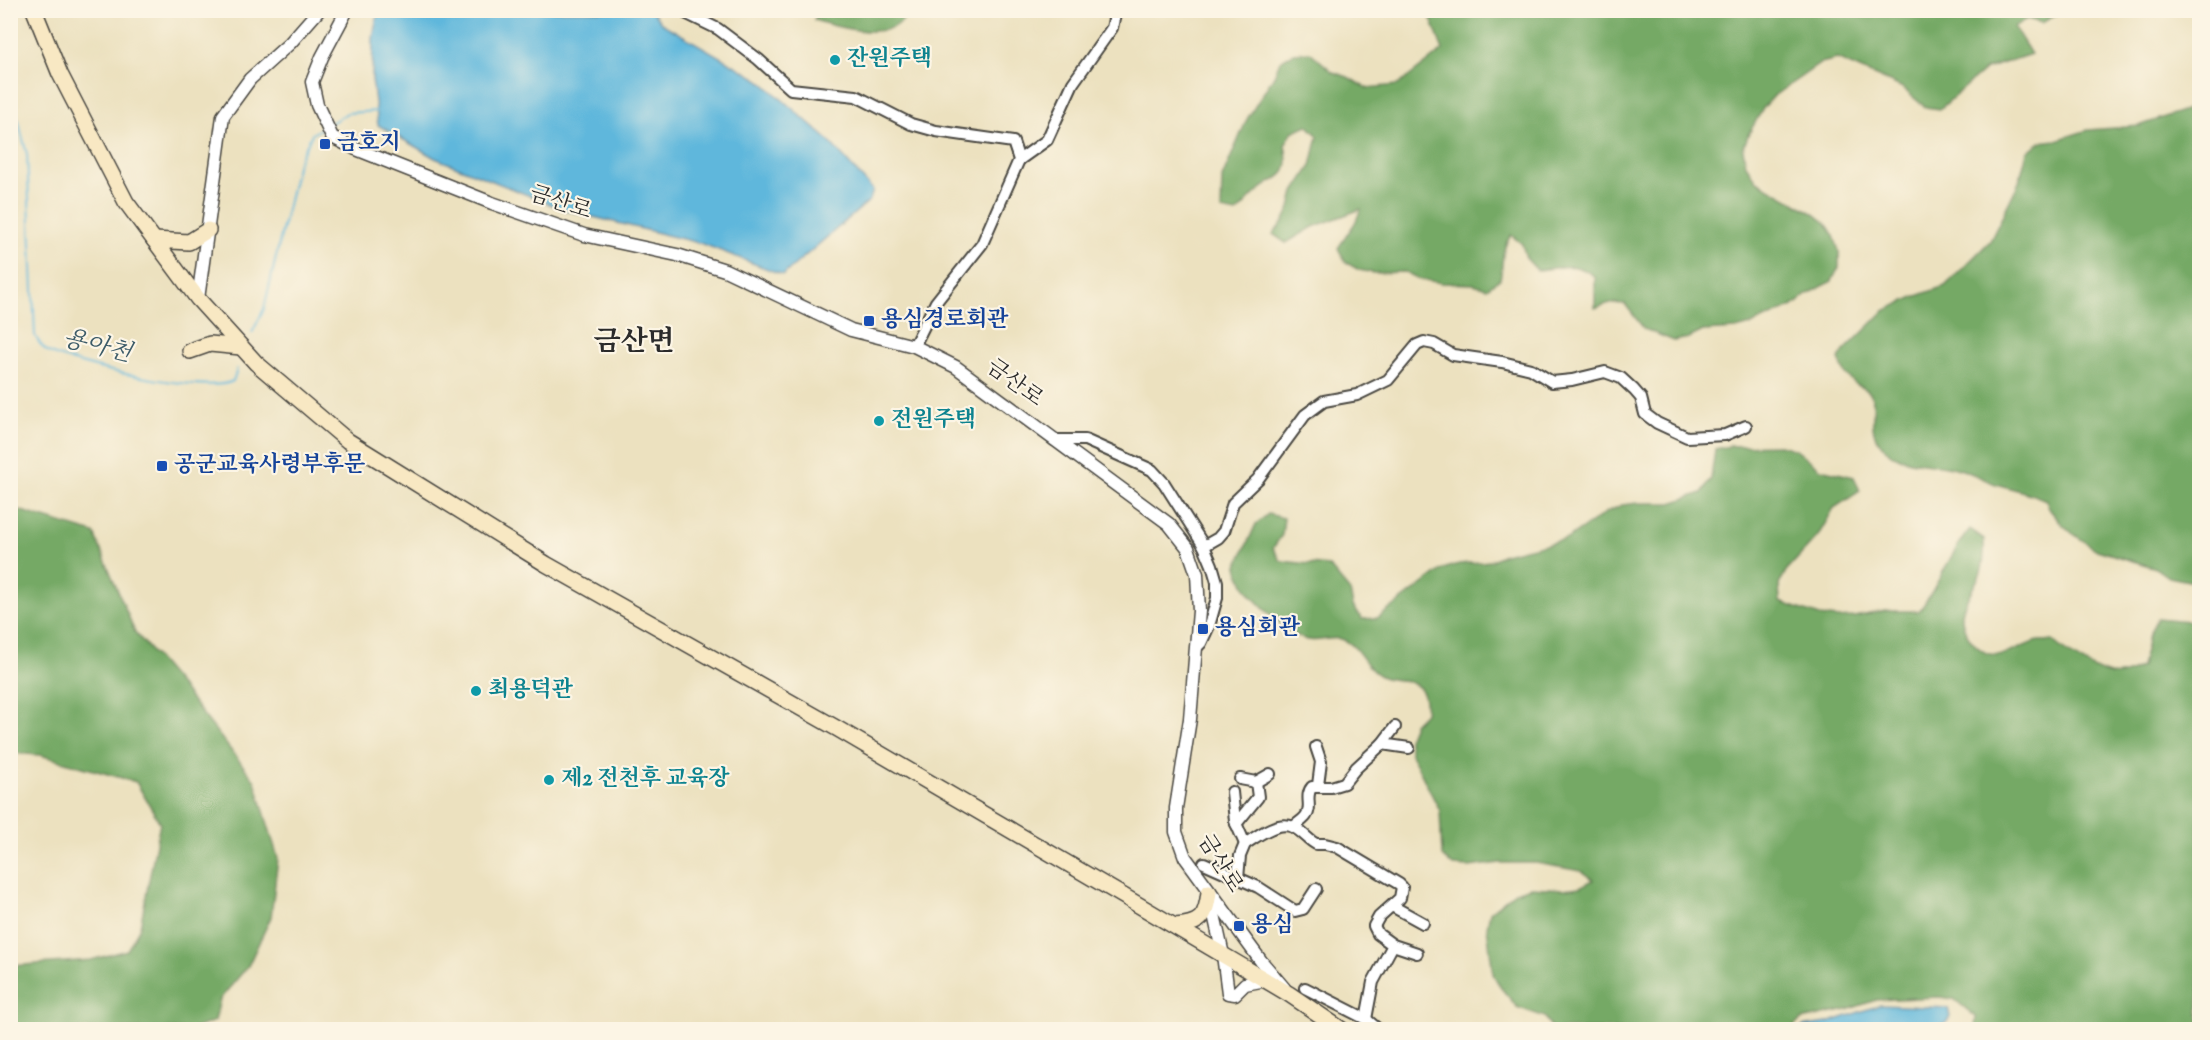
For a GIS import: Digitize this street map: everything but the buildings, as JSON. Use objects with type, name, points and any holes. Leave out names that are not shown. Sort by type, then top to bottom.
[{"type":"main road","points":[[34,10],[60,75],[126,202],[198,299],[241,347],[256,363],[348,441],[546,564],[838,729],[1266,980],[1342,1029]]},
{"type":"main road","points":[[154,240],[189,242],[208,230]]},
{"type":"main road","points":[[190,351],[210,344],[241,347]]},
{"type":"main road","points":[[1174,926],[1187,925],[1199,920],[1206,911],[1209,892]]},
{"type":"street","points":[[198,299],[223,116],[250,79],[290,43],[319,10]]},
{"type":"street","name":"금산로","points":[[347,10],[322,57],[312,82],[317,105],[332,137],[492,203],[585,235],[677,255],[725,270],[851,330],[914,346],[956,368],[1169,524],[1188,548],[1197,574],[1199,610],[1190,719],[1175,818],[1176,832],[1185,857],[1209,892],[1289,994]]},
{"type":"street","points":[[679,10],[718,29],[758,58],[791,89],[856,96],[911,124],[936,131],[1013,142],[1019,160]]},
{"type":"street","points":[[914,346],[936,302],[982,244],[1019,160],[1047,140],[1072,83],[1112,28],[1116,10]]},
{"type":"street","points":[[1204,546],[1218,538],[1224,531],[1233,503],[1258,479],[1305,415],[1324,401],[1357,395],[1388,380],[1417,345],[1424,342],[1434,344],[1453,356],[1502,362],[1531,369],[1552,382],[1605,372],[1621,378],[1634,390],[1641,398],[1645,414],[1651,419],[1687,437],[1725,435],[1746,426]]},
{"type":"street","points":[[1054,440],[1085,440],[1152,470],[1164,483],[1204,546],[1217,582],[1217,598],[1209,626],[1197,648]]},
{"type":"street","points":[[1293,827],[1308,812],[1309,790],[1318,785],[1331,787],[1344,783],[1356,768],[1382,744],[1395,727]]},
{"type":"street","points":[[1382,744],[1409,748]]},
{"type":"street","points":[[1316,747],[1321,762],[1318,785]]},
{"type":"street","points":[[1240,779],[1256,782],[1270,774]]},
{"type":"street","points":[[1236,824],[1255,804],[1258,797],[1256,782]]},
{"type":"street","points":[[1232,792],[1236,824],[1245,844]]},
{"type":"street","points":[[1238,878],[1240,856],[1245,844],[1276,826],[1293,827],[1316,844],[1336,847],[1399,884],[1402,893],[1400,898],[1379,917],[1374,926],[1378,934],[1393,945],[1417,953]]},
{"type":"street","points":[[1204,863],[1258,887],[1295,911],[1303,909],[1316,889]]},
{"type":"street","points":[[1209,892],[1223,955],[1228,993],[1235,994],[1245,984],[1266,980]]},
{"type":"street","points":[[1392,906],[1423,923]]},
{"type":"street","points":[[1366,1019],[1373,982],[1393,945]]},
{"type":"street","points":[[1305,988],[1366,1019],[1379,1029]]},
{"type":"green space","points":[[818,10],[907,11],[901,22],[891,28],[870,31],[834,26],[814,20]]},
{"type":"green space","points":[[1428,10],[2062,11],[2042,23],[2027,19],[2014,27],[2031,54],[1986,69],[1940,109],[1925,107],[1901,87],[1837,59],[1821,63],[1775,95],[1764,107],[1748,135],[1743,149],[1746,165],[1757,181],[1826,223],[1839,251],[1839,267],[1832,281],[1805,296],[1793,306],[1751,325],[1736,329],[1703,331],[1689,338],[1674,341],[1644,329],[1625,304],[1610,303],[1595,308],[1595,277],[1580,268],[1568,266],[1537,270],[1526,258],[1522,244],[1511,235],[1504,251],[1500,279],[1487,288],[1473,284],[1442,283],[1419,279],[1405,272],[1374,273],[1359,270],[1345,262],[1338,248],[1355,223],[1361,209],[1313,227],[1286,243],[1273,234],[1283,222],[1294,192],[1311,166],[1318,136],[1307,125],[1292,132],[1285,145],[1287,165],[1281,176],[1263,187],[1236,213],[1221,210],[1222,178],[1247,119],[1274,76],[1280,61],[1294,53],[1310,52],[1333,72],[1348,77],[1366,88],[1398,85],[1443,50]]},
{"type":"green space","points":[[2200,105],[2199,583],[2169,577],[2156,568],[2097,550],[2061,523],[2050,510],[2046,500],[2040,497],[1993,483],[1963,470],[1913,462],[1892,454],[1874,432],[1872,397],[1869,392],[1848,377],[1839,359],[1844,351],[1884,311],[1945,286],[1990,241],[2019,182],[2027,152],[2040,142],[2056,140],[2088,130],[2139,126]]},
{"type":"green space","points":[[1780,445],[1796,450],[1821,469],[1854,477],[1860,491],[1834,508],[1818,536],[1786,571],[1779,585],[1780,602],[1820,616],[1836,618],[1885,611],[1919,611],[1970,529],[1984,539],[1984,560],[1981,572],[1964,605],[1962,621],[1971,640],[1987,653],[2002,655],[2036,641],[2053,641],[2072,656],[2103,673],[2118,675],[2141,667],[2148,637],[2157,618],[2199,622],[2199,1029],[1975,1029],[1976,1017],[1954,999],[1939,997],[1876,1000],[1847,1010],[1801,1020],[1791,1029],[1552,1029],[1545,1017],[1517,1007],[1493,974],[1487,927],[1490,912],[1515,892],[1531,887],[1563,889],[1580,887],[1593,880],[1581,871],[1536,863],[1453,866],[1442,856],[1440,811],[1411,754],[1408,739],[1414,724],[1425,713],[1422,690],[1411,682],[1378,675],[1346,641],[1341,639],[1308,640],[1294,634],[1251,595],[1242,581],[1237,566],[1256,524],[1268,514],[1284,518],[1282,535],[1273,548],[1281,561],[1329,566],[1350,591],[1353,606],[1362,619],[1378,618],[1443,569],[1459,564],[1490,561],[1504,554],[1567,539],[1607,512],[1622,505],[1671,503],[1702,493],[1711,479],[1715,449],[1730,446]]},
{"type":"green space","points":[[11,505],[15,509],[94,533],[135,632],[255,781],[278,858],[271,917],[248,966],[220,999],[215,1021],[193,1029],[11,1029],[11,966],[91,960],[127,950],[140,927],[160,823],[136,782],[40,755],[11,753]]},
{"type":"water","name":"금호지","points":[[378,11],[652,11],[661,23],[760,80],[828,140],[873,190],[870,200],[783,275],[703,244],[565,210],[435,158],[378,125],[372,79],[373,38]]},
{"type":"water","points":[[1880,1005],[1948,1008],[1950,1017],[1946,1023],[1931,1029],[1802,1029],[1802,1027],[1827,1023]]},
{"type":"waterway","name":"용아천","points":[[10,107],[16,113],[27,154],[35,336],[42,346],[47,351],[84,364],[170,382],[219,384],[233,381],[237,369]]},
{"type":"waterway","name":"용아천","points":[[331,123],[347,113],[377,111]]},
{"type":"waterway","name":"용아천","points":[[252,333],[264,309],[298,162],[312,134],[324,127]]},
{"type":"place","name":"잔원주택","points":[[835,60]]},
{"type":"place","name":"금호지","points":[[325,144]]},
{"type":"place","name":"용심경로회관","points":[[869,321]]},
{"type":"place","name":"전원주택","points":[[879,421]]},
{"type":"place","name":"공군교육사령부후문","points":[[162,466]]},
{"type":"place","name":"용심회관","points":[[1203,629]]},
{"type":"place","name":"최용덕관","points":[[476,691]]},
{"type":"place","name":"제2 전천후 교육장","points":[[549,780]]},
{"type":"place","name":"용심","points":[[1239,926]]},
{"type":"district","name":"금산면","points":[[634,343]]}]
